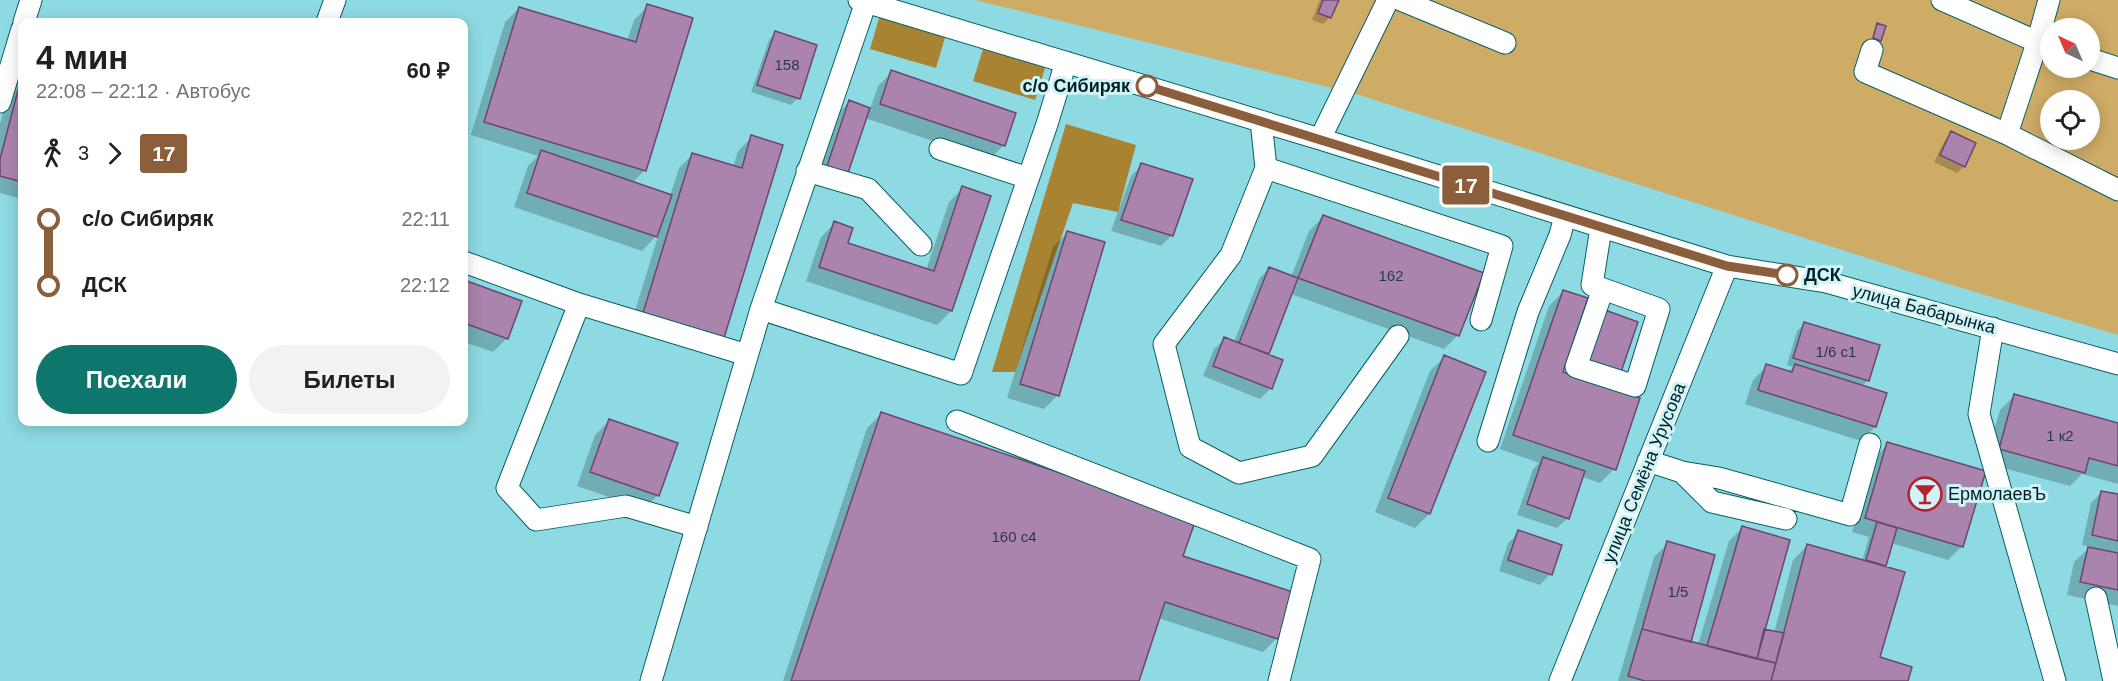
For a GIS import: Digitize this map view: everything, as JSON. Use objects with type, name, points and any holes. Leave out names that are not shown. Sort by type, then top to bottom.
[{"type":"street","points":[[25,18],[31,0]]},
{"type":"street","points":[[328,18],[335,0]]},
{"type":"street","points":[[1320,139],[1388,0]]},
{"type":"street","points":[[1401,0],[1505,43]]},
{"type":"street","points":[[1942,0],[2040,44]]},
{"type":"street","points":[[2047,18],[2049,0]]},
{"type":"street","points":[[651,681],[761,309],[863,1]]},
{"type":"street","name":"улица Бабарынка","points":[[863,1],[1262,121],[1727,266],[1826,282],[2118,364]]},
{"type":"street","points":[[0,102],[18,41]]},
{"type":"street","points":[[1872,50],[1865,72],[2007,134],[2118,190]]},
{"type":"street","points":[[2007,134],[2040,56]]},
{"type":"street","points":[[761,309],[961,374],[1066,62]]},
{"type":"street","points":[[2100,62],[2118,68]]},
{"type":"street","points":[[1262,121],[1266,168],[1231,255],[1164,344],[1190,447],[1239,473],[1312,456],[1398,336]]},
{"type":"street","points":[[940,149],[1028,178]]},
{"type":"street","points":[[1266,168],[1502,246],[1481,320]]},
{"type":"street","points":[[807,171],[868,189],[921,245]]},
{"type":"street","points":[[1488,441],[1528,312],[1560,235],[1565,216]]},
{"type":"street","points":[[1601,228],[1593,285],[1659,309],[1635,386],[1576,367],[1603,289]]},
{"type":"street","points":[[468,262],[579,304],[747,355]]},
{"type":"street","name":"улица Семёна Урусова","points":[[1562,681],[1727,266]]},
{"type":"street","points":[[579,304],[507,488],[536,520],[626,506],[697,527]]},
{"type":"street","points":[[1993,328],[1979,414],[2055,681]]},
{"type":"street","points":[[957,421],[1310,559],[1279,681]]},
{"type":"street","points":[[1648,461],[1682,472],[1719,478],[1850,515],[1870,444]]},
{"type":"street","points":[[1682,472],[1712,502],[1786,519]]},
{"type":"street","points":[[2096,598],[2114,681]]},
{"type":"shaded area","points":[[975,0],[2118,0],[2118,335],[1942,282],[1356,94]]},
{"type":"shaded area","points":[[880,15],[946,34],[936,68],[870,49]]},
{"type":"shaded area","points":[[984,46],[1046,65],[1035,100],[973,81]]},
{"type":"shaded area","points":[[1066,124],[1136,145],[1118,212],[1073,203],[1015,372],[992,372]]},
{"type":"building","points":[[1323,0],[1339,0],[1331,18],[1318,13]]},
{"type":"building","points":[[647,4],[693,18],[646,171],[484,122],[519,7],[636,42]]},
{"type":"building","points":[[1877,23],[1886,26],[1881,41],[1873,38]]},
{"type":"building","points":[[775,31],[817,45],[800,99],[757,85]]},
{"type":"building","points":[[891,70],[1016,113],[1005,146],[880,104]]},
{"type":"building","points":[[18,90],[18,181],[0,176],[0,159]]},
{"type":"building","points":[[849,100],[870,108],[847,176],[826,169]]},
{"type":"building","points":[[1951,131],[1976,143],[1965,167],[1940,155]]},
{"type":"building","points":[[751,135],[783,145],[724,338],[643,313],[692,153],[742,168]]},
{"type":"building","points":[[541,150],[672,195],[657,237],[527,193]]},
{"type":"building","points":[[1141,163],[1193,179],[1173,236],[1121,220]]},
{"type":"building","points":[[962,186],[991,196],[952,311],[819,267],[834,221],[853,228],[848,243],[934,271]]},
{"type":"building","points":[[1323,215],[1484,273],[1459,336],[1298,278]]},
{"type":"building","points":[[1067,231],[1105,242],[1059,396],[1020,384]]},
{"type":"building","points":[[1269,267],[1298,278],[1269,354],[1239,343]]},
{"type":"building","points":[[468,281],[522,301],[508,339],[468,324]]},
{"type":"building","points":[[1563,290],[1588,298],[1563,372],[1640,398],[1616,470],[1513,435]]},
{"type":"building","points":[[1605,310],[1638,322],[1621,372],[1587,361]]},
{"type":"building","points":[[1804,322],[1880,345],[1869,381],[1793,358]]},
{"type":"building","points":[[1224,337],[1283,360],[1272,389],[1213,366]]},
{"type":"building","points":[[1444,355],[1486,372],[1430,514],[1388,498]]},
{"type":"building","points":[[1766,364],[1792,372],[1795,364],[1887,393],[1876,427],[1758,390]]},
{"type":"building","points":[[2014,394],[2118,423],[2118,466],[2089,458],[2085,473],[1999,449]]},
{"type":"building","points":[[881,412],[1196,519],[1183,556],[1296,593],[1278,639],[1165,602],[1139,681],[791,681]]},
{"type":"building","points":[[609,419],[678,443],[659,496],[590,472]]},
{"type":"building","name":"ЕрмолаевЪ","points":[[1887,442],[1986,471],[1963,547],[1865,518]]},
{"type":"building","points":[[1543,457],[1585,471],[1569,519],[1527,504]]},
{"type":"building","points":[[2101,491],[2118,494],[2118,541],[2092,535]]},
{"type":"building","points":[[1877,522],[1897,528],[1886,566],[1866,560]]},
{"type":"building","points":[[1742,526],[1790,540],[1757,659],[1707,646]]},
{"type":"building","points":[[1518,530],[1562,545],[1552,575],[1508,560]]},
{"type":"building","points":[[1667,541],[1715,555],[1691,642],[1642,629]]},
{"type":"building","points":[[1807,544],[1905,572],[1880,657],[1912,667],[1908,681],[1771,681]]},
{"type":"building","points":[[2088,547],[2118,553],[2118,590],[2080,582]]},
{"type":"building","points":[[1642,629],[1776,663],[1771,681],[1645,681],[1628,676]]},
{"type":"building","points":[[1764,629],[1784,633],[1776,663],[1757,659]]},
{"type":"bus line","name":"17","points":[[1147,86],[1727,266],[1787,275]]},
{"type":"place","name":"с/о Сибиряк","points":[[1147,86]]},
{"type":"place","name":"ДСК","points":[[1787,275]]},
{"type":"place","name":"ЕрмолаевЪ","points":[[1925,494]]}]
